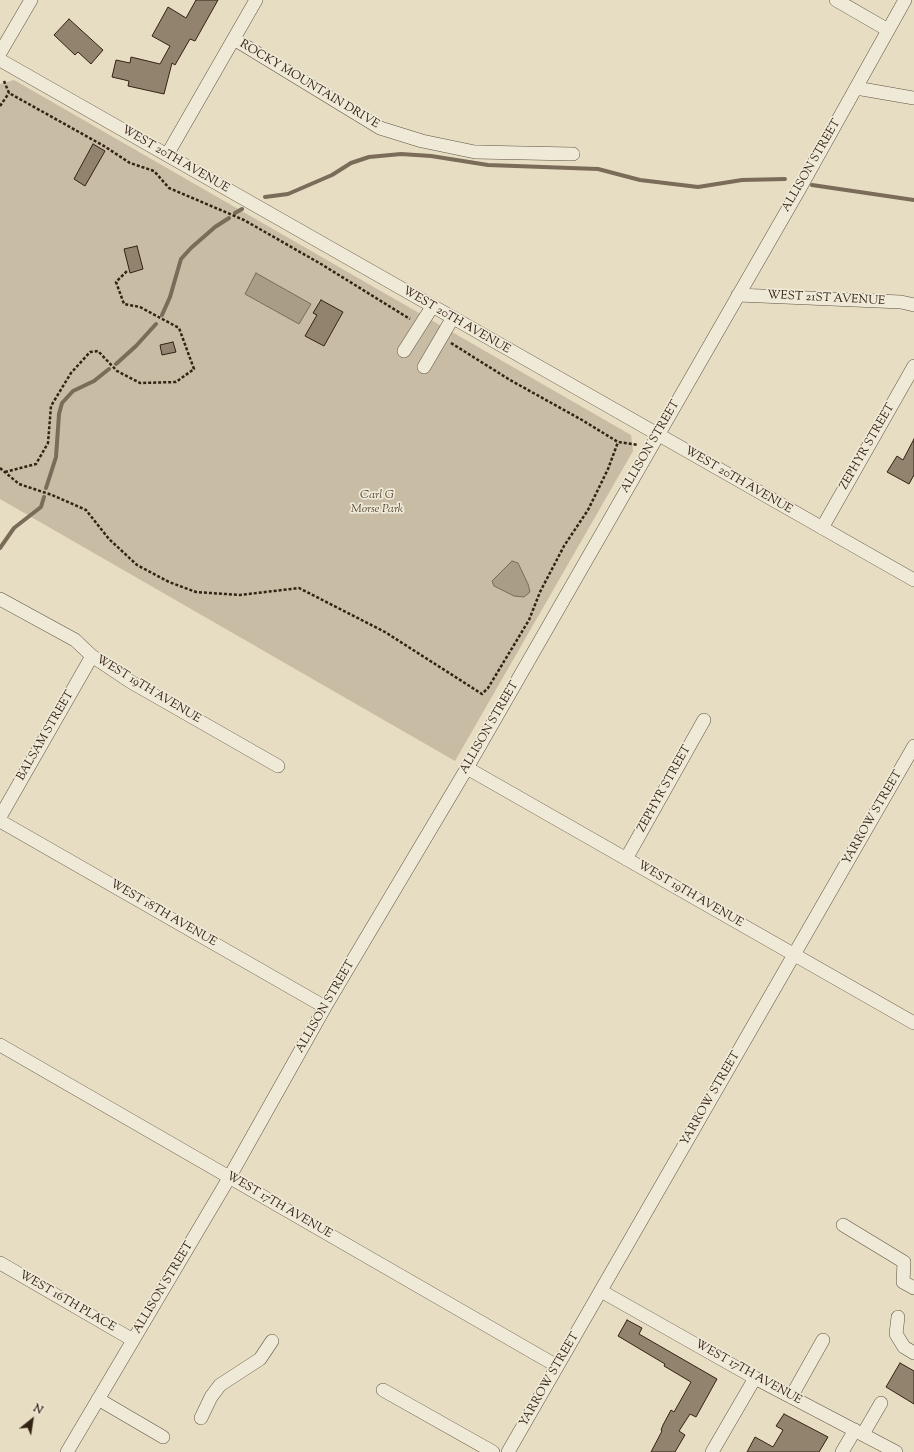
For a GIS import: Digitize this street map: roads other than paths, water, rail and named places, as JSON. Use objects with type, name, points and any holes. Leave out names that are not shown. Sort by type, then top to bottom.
[{"type":"street","points":[[0,53],[31,0]]},
{"type":"street","points":[[167,155],[256,0]]},
{"type":"street","points":[[836,0],[888,30]]},
{"type":"street","name":"ALLISON STREET","points":[[67,1452],[230,1178],[325,1007],[467,768],[905,0]]},
{"type":"street","name":"ROCKY MOUNTAIN DRIVE","points":[[234,39],[380,128],[422,141],[475,152],[573,154]]},
{"type":"street","name":"WEST 20TH AVENUE","points":[[0,60],[452,319],[914,580]]},
{"type":"street","points":[[856,88],[914,98]]},
{"type":"street","name":"WEST 21ST AVENUE","points":[[738,295],[901,302],[914,305]]},
{"type":"street","points":[[404,351],[432,307]]},
{"type":"street","points":[[424,367],[452,319]]},
{"type":"street","name":"ZEPHYR STREET","points":[[822,528],[914,366]]},
{"type":"street","name":"WEST 19TH AVENUE","points":[[0,599],[75,640],[92,656],[131,682],[278,766]]},
{"type":"street","name":"BALSAM STREET","points":[[0,817],[92,656]]},
{"type":"street","name":"ZEPHYR STREET","points":[[626,858],[704,720]]},
{"type":"street","name":"YARROW STREET","points":[[508,1452],[914,746]]},
{"type":"street","name":"WEST 19TH AVENUE","points":[[467,768],[914,1022]]},
{"type":"street","name":"WEST 18TH AVENUE","points":[[0,821],[325,1007]]},
{"type":"street","name":"WEST 17TH AVENUE","points":[[0,1045],[557,1366]]},
{"type":"street","points":[[843,1225],[904,1262],[903,1282],[914,1288]]},
{"type":"street","name":"WEST 16TH PLACE","points":[[0,1264],[133,1340]]},
{"type":"street","name":"WEST 17TH AVENUE","points":[[601,1291],[755,1378],[896,1452]]},
{"type":"street","points":[[898,1317],[896,1334],[904,1348],[914,1353]]},
{"type":"street","points":[[791,1397],[823,1340]]},
{"type":"street","points":[[201,1418],[211,1397],[220,1385],[260,1359],[272,1341]]},
{"type":"street","points":[[712,1452],[755,1378]]},
{"type":"street","points":[[383,1390],[493,1452]]},
{"type":"street","points":[[98,1399],[163,1437]]},
{"type":"street","points":[[842,1452],[881,1403]]},
{"type":"waterway","points":[[265,197],[288,194],[332,175],[351,163],[369,157],[401,154],[431,156],[488,165],[598,169],[640,180],[698,187],[742,180],[785,179]]},
{"type":"waterway","points":[[812,185],[914,200]]},
{"type":"waterway","points":[[235,213],[242,209]]},
{"type":"waterway","points":[[162,315],[170,297],[181,259],[215,227],[229,218]]},
{"type":"waterway","points":[[116,364],[136,346],[156,324]]},
{"type":"waterway","points":[[46,488],[56,457],[59,414],[62,403],[73,391],[94,381],[109,369]]},
{"type":"waterway","points":[[0,548],[14,528],[41,507],[44,497]]},
{"type":"park label","name":"Carl G Morse Park","points":[[377,503]]}]
